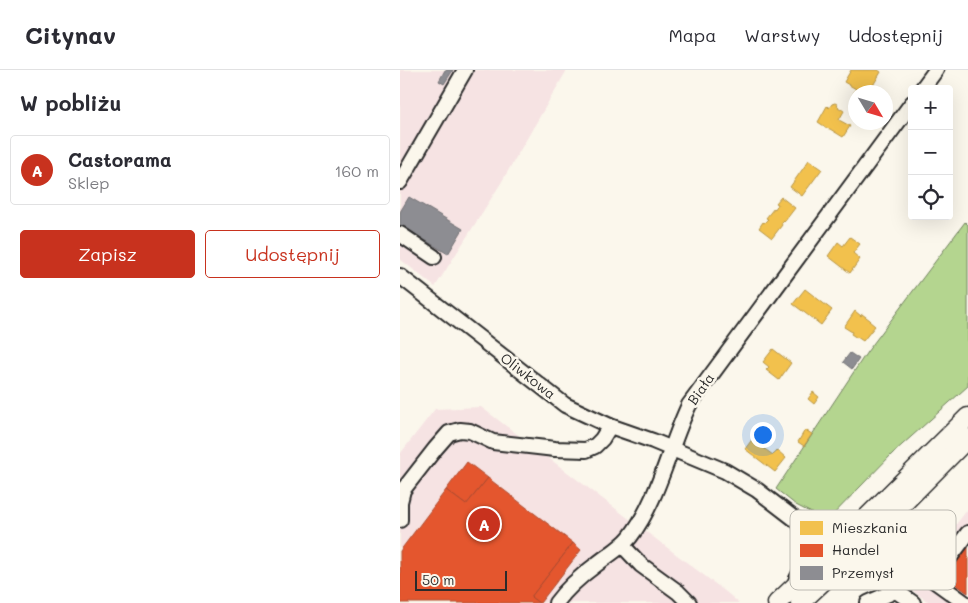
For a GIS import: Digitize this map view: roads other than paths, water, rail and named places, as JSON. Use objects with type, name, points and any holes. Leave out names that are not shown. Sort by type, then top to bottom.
[{"type":"main road","points":[[881,510],[968,417]]},
{"type":"main road","points":[[897,510],[968,438]]},
{"type":"main road","points":[[777,603],[796,595]]},
{"type":"street","points":[[400,182],[465,70]]},
{"type":"street","points":[[925,85],[936,70]]},
{"type":"street","name":"Biała","points":[[556,603],[570,586],[629,538],[653,495],[689,405],[908,107]]},
{"type":"street","points":[[400,234],[434,257]]},
{"type":"street","name":"Oliwkowa","points":[[400,276],[565,406],[610,426],[671,448]]},
{"type":"street","points":[[400,520],[400,502],[403,490],[449,433],[460,430],[470,431],[493,442],[555,449],[586,450],[595,446],[602,439],[610,426]]},
{"type":"street","points":[[671,448],[725,471],[757,490],[790,515]]},
{"type":"street","points":[[956,549],[968,533]]},
{"type":"street","points":[[622,545],[641,565],[678,592],[689,603]]},
{"type":"street","points":[[946,590],[964,603]]},
{"type":"street","points":[[868,603],[895,591],[912,603]]},
{"type":"place","name":"Castorama","points":[[484,524]]}]
